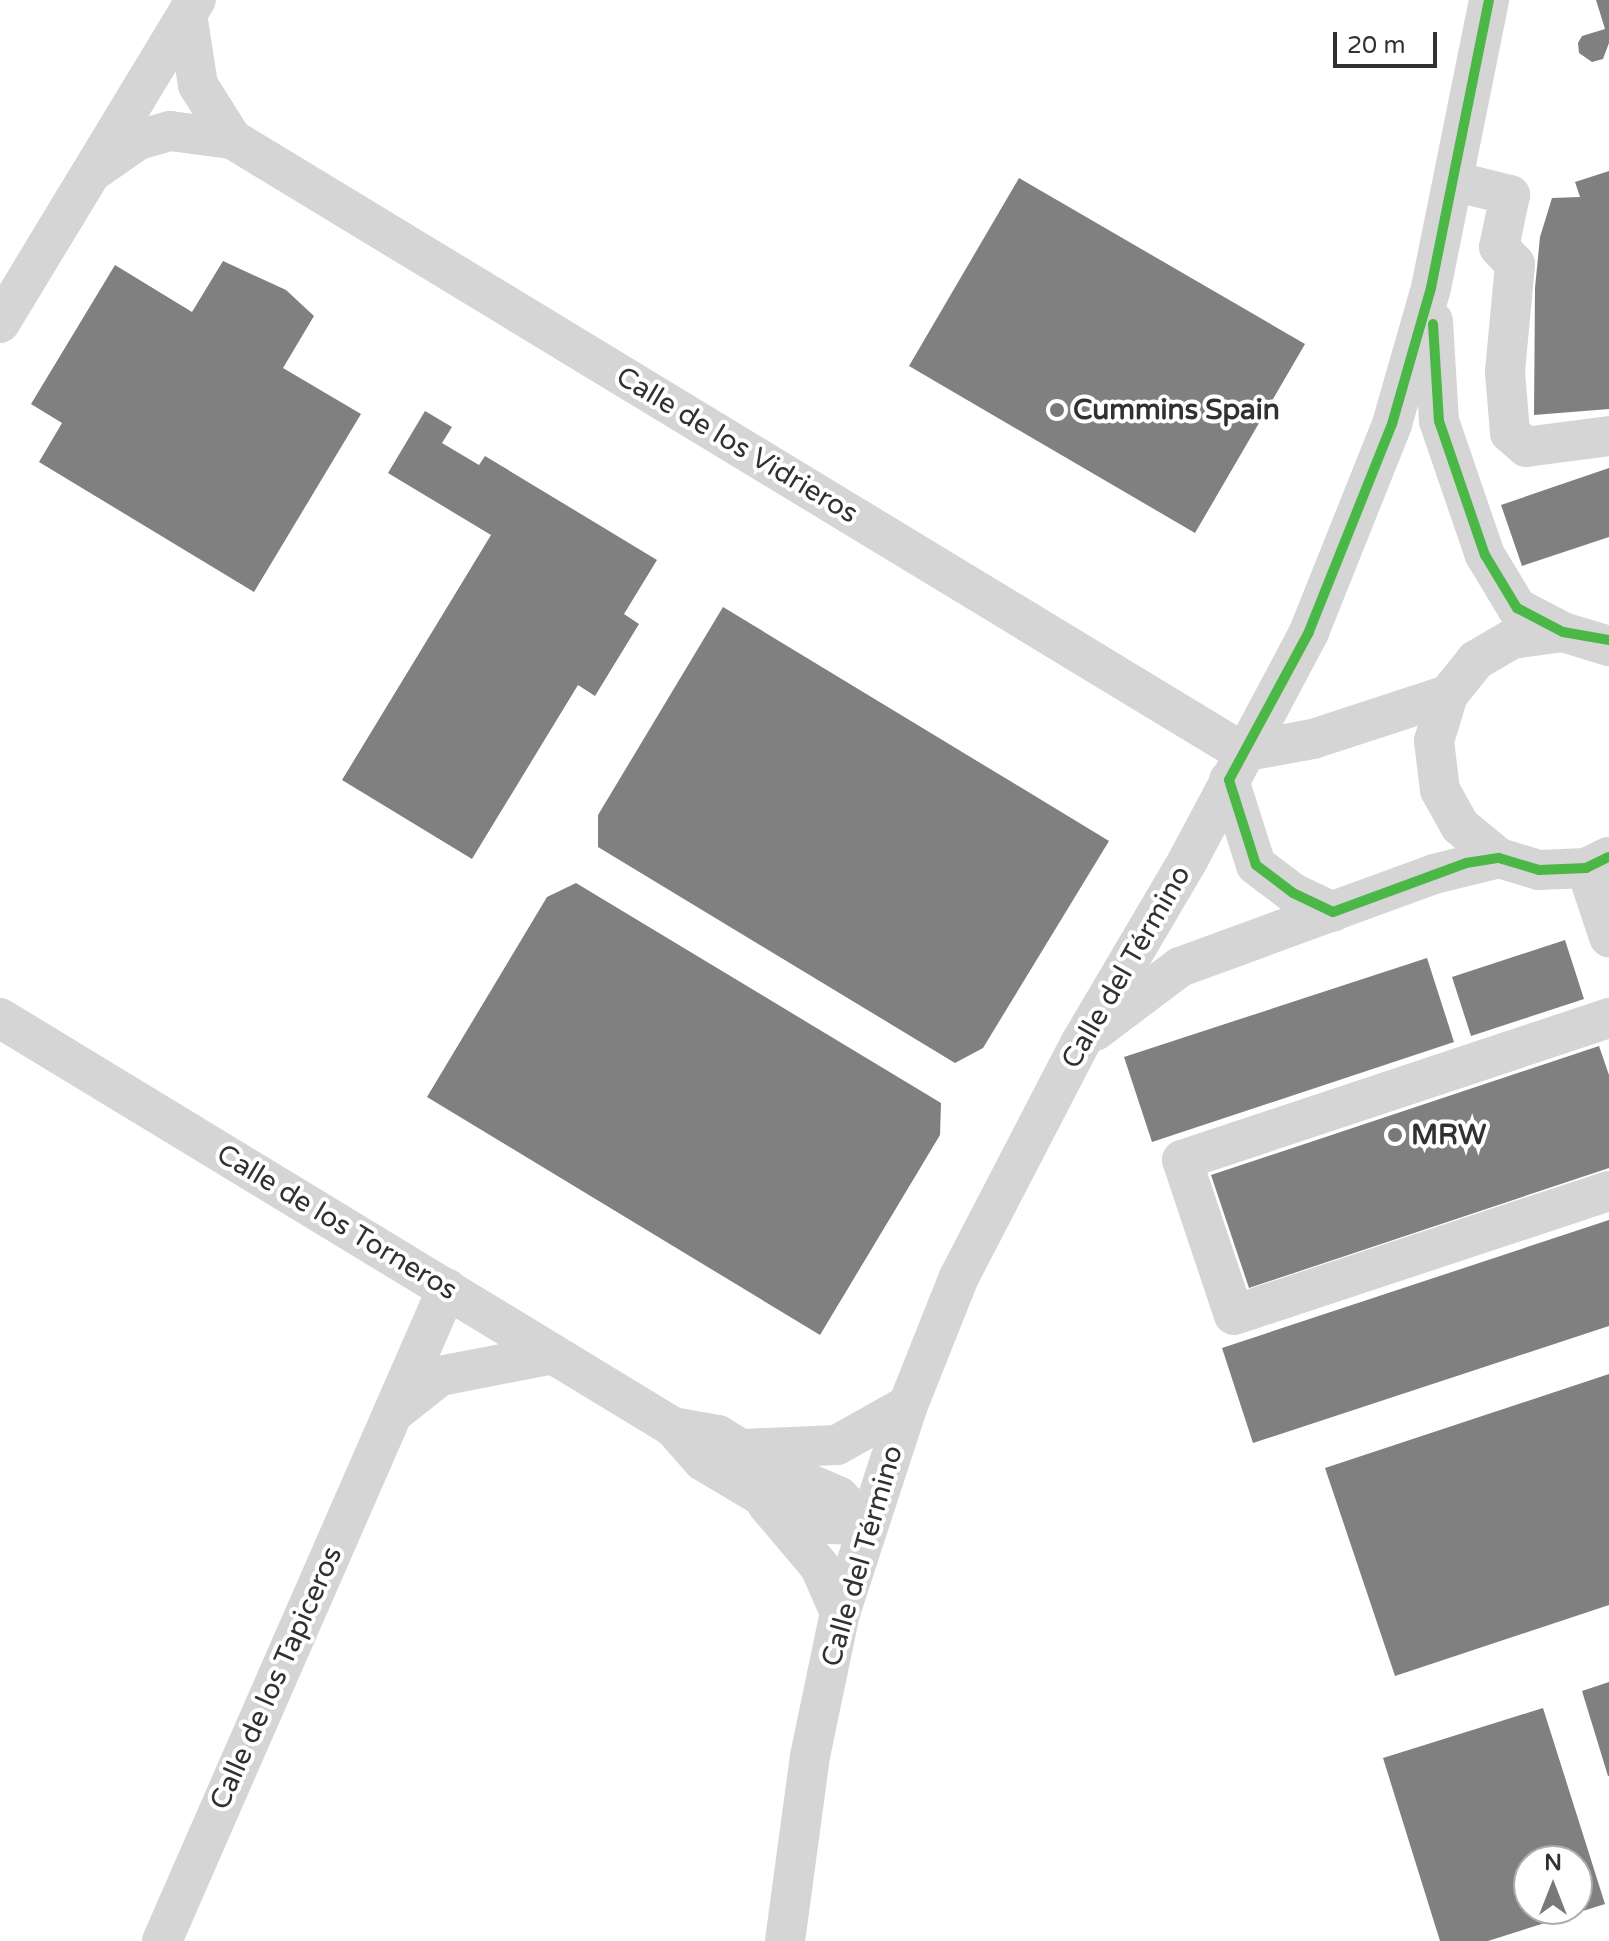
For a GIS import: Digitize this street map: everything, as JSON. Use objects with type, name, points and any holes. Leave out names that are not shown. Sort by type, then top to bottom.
[{"type":"street","name":"Calle del Término","points":[[785,1941],[810,1756],[840,1613],[908,1405],[959,1277],[1081,1042],[1309,632],[1392,424],[1431,288],[1489,0]]},
{"type":"street","points":[[0,323],[191,7]]},
{"type":"street","name":"Calle de los Vidrieros","points":[[191,7],[198,85],[232,139]]},
{"type":"street","name":"Calle de los Vidrieros","points":[[92,172],[138,140],[170,131],[232,139],[1235,766]]},
{"type":"street","points":[[1453,181],[1510,195],[1499,247],[1515,264],[1505,372],[1510,433],[1526,447],[1609,436]]},
{"type":"street","points":[[1431,288],[1439,421],[1485,555],[1517,608],[1563,632],[1607,643]]},
{"type":"street","points":[[1563,632],[1512,639],[1476,660],[1448,695],[1434,741],[1440,790],[1460,826],[1499,858],[1539,870],[1597,862],[1609,937]]},
{"type":"street","points":[[1333,912],[1293,893],[1256,865],[1235,766],[1448,695]]},
{"type":"street","points":[[1081,1042],[1180,967],[1466,863],[1499,858]]},
{"type":"street","name":"Calle de los Torneros","points":[[0,1018],[673,1427],[703,1461],[760,1495],[829,1524],[867,1525]]},
{"type":"street","points":[[1609,1018],[1182,1160],[1234,1315],[1609,1191]]},
{"type":"street","name":"Calle de los Tapiceros","points":[[162,1941],[447,1289]]},
{"type":"street","name":"Calle de los Tapiceros","points":[[391,1416],[440,1376],[553,1354]]},
{"type":"street","name":"Calle de los Torneros","points":[[739,1449],[837,1445],[908,1405]]},
{"type":"street","name":"Calle de los Torneros","points":[[673,1427],[718,1435],[739,1449],[838,1496],[867,1525]]},
{"type":"street","name":"Calle de los Torneros","points":[[760,1495],[820,1567],[840,1613]]},
{"type":"building","points":[[1596,0],[1609,0],[1609,43],[1603,59],[1592,62],[1579,53],[1578,43],[1582,36],[1605,29]]},
{"type":"building","points":[[1609,171],[1609,409],[1534,415],[1535,288],[1540,237],[1552,198],[1580,197],[1575,182]]},
{"type":"building","points":[[1019,178],[1305,344],[1195,533],[909,366]]},
{"type":"building","points":[[223,261],[286,290],[314,316],[283,368],[361,414],[254,592],[39,462],[62,423],[31,404],[115,265],[192,312]]},
{"type":"building","points":[[425,411],[452,427],[442,443],[479,465],[485,456],[657,560],[624,614],[639,624],[595,696],[578,685],[472,859],[342,780],[491,535],[388,473]]},
{"type":"building","points":[[1609,468],[1609,537],[1522,566],[1501,505]]},
{"type":"building","points":[[723,607],[1109,841],[983,1048],[955,1063],[598,847],[598,815]]},
{"type":"building","points":[[576,883],[941,1103],[940,1135],[820,1335],[427,1097],[547,897]]},
{"type":"building","points":[[1565,940],[1584,999],[1471,1036],[1452,977]]},
{"type":"building","points":[[1427,958],[1454,1042],[1152,1142],[1124,1057]]},
{"type":"building","points":[[1599,1046],[1609,1075],[1609,1168],[1249,1288],[1211,1175]]},
{"type":"building","points":[[1609,1220],[1609,1326],[1253,1443],[1222,1348]]},
{"type":"building","points":[[1609,1374],[1609,1605],[1395,1676],[1325,1468]]},
{"type":"building","points":[[1609,1682],[1609,1776],[1608,1776],[1582,1691]]},
{"type":"building","points":[[1543,1708],[1586,1845],[1513,1845],[1513,1925],[1539,1925],[1488,1941],[1440,1941],[1383,1758]]},
{"type":"building","points":[[1593,1866],[1605,1904],[1593,1908]]},
{"type":"transit line","points":[[1489,0],[1431,288],[1392,424],[1309,632],[1229,780],[1256,865],[1293,893],[1333,912],[1466,863],[1499,858],[1539,870],[1586,868],[1609,857]]},
{"type":"transit line","points":[[1433,324],[1439,421],[1485,555],[1517,608],[1563,632],[1609,640]]},
{"type":"place","name":"Cummins Spain","points":[[1057,410]]},
{"type":"place","name":"MRW","points":[[1395,1135]]}]
